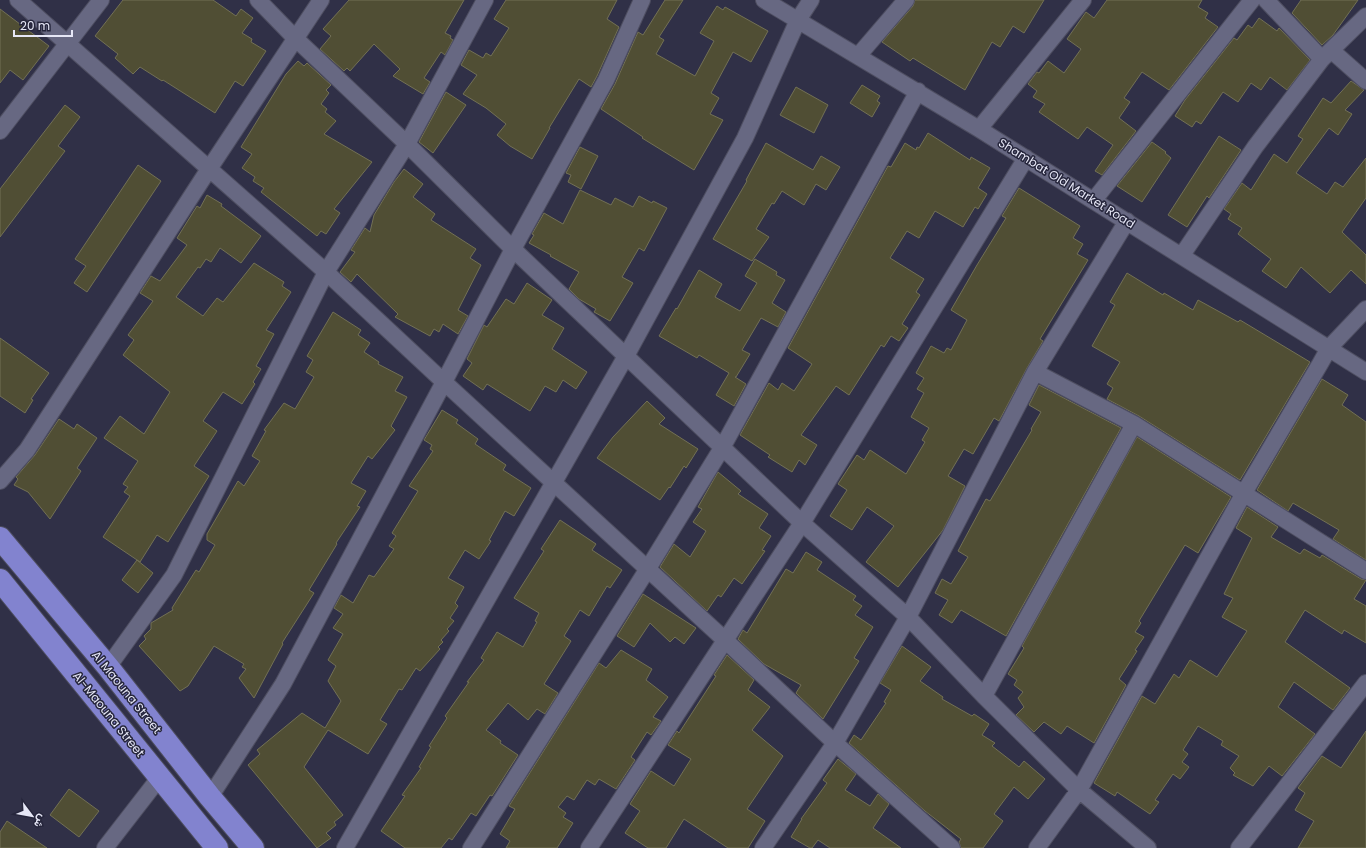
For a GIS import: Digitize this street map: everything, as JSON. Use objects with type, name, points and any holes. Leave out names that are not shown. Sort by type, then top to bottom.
[{"type":"highway","name":"Al Maouna Street","points":[[0,538],[108,667],[210,797],[253,848]]},
{"type":"highway","name":"Al-Maouna Street","points":[[0,580],[217,848]]},
{"type":"street","points":[[18,0],[326,272],[835,743],[952,848]]},
{"type":"street","points":[[0,131],[101,0]]},
{"type":"street","points":[[258,0],[513,249],[722,448],[802,523],[908,617],[984,696],[1079,790],[1148,848]]},
{"type":"street","points":[[0,481],[27,450],[209,169],[321,0]]},
{"type":"street","points":[[108,667],[174,575],[326,272],[407,144],[485,0]]},
{"type":"street","points":[[210,797],[283,684],[513,249],[606,80],[642,0]]},
{"type":"street","name":"Shambat Old Market Road","points":[[764,0],[918,91],[1128,221],[1366,372]]},
{"type":"street","points":[[345,848],[626,356],[746,138],[798,20],[811,0]]},
{"type":"street","points":[[858,56],[906,0]]},
{"type":"street","points":[[979,129],[1083,0]]},
{"type":"street","points":[[1094,200],[1252,0]]},
{"type":"street","points":[[1266,0],[1327,55],[1366,81]]},
{"type":"street","points":[[1182,255],[1254,147],[1327,55],[1366,16]]},
{"type":"street","points":[[471,848],[647,570],[722,448],[918,91]]},
{"type":"street","points":[[589,848],[802,523],[1026,158]]},
{"type":"street","points":[[764,848],[835,743],[908,617],[1035,372],[1128,221]]},
{"type":"street","points":[[1037,848],[1079,790],[1244,493],[1329,348],[1366,309]]},
{"type":"street","points":[[1035,372],[1134,424],[1366,571]]},
{"type":"street","points":[[984,696],[1134,424]]},
{"type":"street","points":[[1239,848],[1366,683]]},
{"type":"street","points":[[105,848],[160,777]]},
{"type":"building","points":[[123,0],[213,0],[236,16],[241,9],[253,18],[242,33],[252,39],[251,42],[266,51],[243,86],[235,81],[215,113],[140,67],[133,74],[115,58],[118,54],[95,36]]},
{"type":"building","points":[[349,0],[464,0],[445,33],[451,36],[450,38],[453,40],[445,55],[441,52],[424,78],[430,82],[423,94],[393,76],[400,69],[374,44],[350,71],[347,68],[344,71],[320,49],[331,36],[323,29]]},
{"type":"building","points":[[506,0],[617,0],[607,19],[619,27],[597,76],[591,87],[579,79],[532,159],[510,146],[497,135],[506,124],[486,108],[463,94],[477,75],[461,65],[469,50],[483,58],[486,53],[491,56],[509,28],[494,19]]},
{"type":"building","points":[[665,0],[683,0],[659,37],[664,40],[656,54],[695,76],[714,41],[700,33],[717,6],[723,10],[725,7],[768,31],[751,62],[733,52],[711,93],[719,98],[710,114],[723,120],[694,170],[642,138],[643,137],[601,109],[615,84],[638,32],[643,35]]},
{"type":"building","points":[[915,0],[1044,0],[1024,33],[1013,26],[1000,47],[992,42],[965,90],[913,58],[910,61],[882,42],[913,6]]},
{"type":"building","points":[[1107,0],[1202,0],[1198,7],[1208,13],[1205,18],[1218,27],[1169,90],[1142,72],[1124,98],[1130,102],[1119,118],[1136,131],[1102,175],[1095,171],[1113,145],[1087,127],[1078,139],[1039,112],[1045,104],[1033,97],[1037,91],[1028,84],[1048,61],[1064,73],[1081,49],[1067,39],[1086,12],[1094,18]]},
{"type":"building","points":[[1301,0],[1358,0],[1333,35],[1322,45],[1292,13]]},
{"type":"building","points":[[0,9],[49,46],[23,80],[10,70],[0,83]]},
{"type":"building","points":[[1259,18],[1277,31],[1279,28],[1310,60],[1287,90],[1270,77],[1261,90],[1251,83],[1238,102],[1223,92],[1201,124],[1196,121],[1192,127],[1175,116],[1185,100],[1234,38],[1237,40],[1248,25],[1252,28]]},
{"type":"building","points":[[298,61],[304,66],[307,63],[331,85],[326,90],[329,93],[321,104],[327,109],[325,112],[336,121],[324,134],[372,162],[334,209],[340,213],[326,234],[321,231],[317,236],[261,192],[264,188],[253,181],[255,177],[242,168],[252,154],[241,147],[286,74]]},
{"type":"building","points":[[1351,81],[1364,90],[1345,110],[1352,114],[1338,135],[1329,128],[1296,173],[1327,194],[1335,182],[1343,187],[1366,158],[1366,198],[1342,232],[1366,255],[1366,284],[1351,270],[1330,293],[1301,267],[1286,288],[1262,271],[1271,259],[1238,234],[1242,228],[1228,219],[1231,214],[1224,209],[1242,183],[1251,190],[1274,154],[1287,163],[1303,139],[1298,136],[1323,98],[1331,103]]},
{"type":"building","points":[[862,85],[880,96],[877,101],[880,103],[872,117],[850,103]]},
{"type":"building","points":[[796,87],[828,105],[814,133],[780,115]]},
{"type":"building","points":[[446,92],[466,105],[433,153],[419,142]]},
{"type":"building","points":[[65,105],[80,117],[58,146],[65,151],[0,237],[0,189]]},
{"type":"building","points":[[928,133],[970,160],[971,157],[990,168],[978,188],[987,194],[978,209],[975,207],[963,227],[935,211],[919,238],[907,231],[890,258],[924,279],[916,292],[920,295],[902,324],[908,328],[899,341],[891,336],[884,347],[881,345],[849,395],[836,386],[801,435],[817,445],[805,465],[799,460],[792,472],[768,457],[770,455],[740,435],[769,383],[778,390],[782,383],[794,391],[812,364],[788,348],[888,166],[891,167],[905,143],[916,150],[917,147],[919,148]]},
{"type":"building","points":[[1219,136],[1241,150],[1209,198],[1207,196],[1187,227],[1168,215]]},
{"type":"building","points":[[1152,142],[1166,152],[1165,153],[1171,158],[1142,202],[1117,186]]},
{"type":"building","points":[[766,143],[813,170],[821,156],[840,167],[826,190],[816,184],[804,205],[782,191],[774,204],[772,203],[756,229],[769,237],[752,261],[713,239],[747,181],[746,180]]},
{"type":"building","points":[[580,147],[598,156],[581,189],[568,182],[571,175],[566,173]]},
{"type":"building","points":[[138,165],[161,181],[87,292],[74,283],[86,266],[75,259]]},
{"type":"building","points":[[404,169],[423,184],[413,197],[435,214],[431,220],[476,249],[470,258],[481,265],[458,310],[468,316],[458,334],[443,324],[439,332],[434,329],[430,336],[395,317],[398,314],[357,274],[351,282],[340,272],[355,252],[351,250],[365,228],[370,232],[374,215],[394,182]]},
{"type":"building","points":[[1019,188],[1080,226],[1073,238],[1083,244],[1077,254],[1088,260],[1040,339],[1043,341],[999,421],[994,418],[973,454],[964,449],[948,476],[965,486],[943,530],[898,587],[866,562],[894,526],[867,507],[852,530],[830,516],[847,490],[838,484],[857,455],[864,460],[870,450],[906,474],[925,442],[922,440],[929,428],[911,417],[924,393],[917,389],[924,378],[916,373],[931,346],[944,353],[947,348],[951,350],[967,320],[951,310],[1006,218],[1002,216]]},
{"type":"building","points":[[580,190],[611,205],[615,198],[633,207],[639,196],[652,203],[653,201],[667,208],[644,251],[639,248],[622,277],[633,283],[610,321],[594,312],[596,309],[579,299],[569,289],[579,272],[529,243],[534,235],[532,234],[544,213],[563,224]]},
{"type":"building","points":[[207,195],[222,204],[221,206],[261,236],[241,263],[220,248],[211,262],[206,259],[200,268],[198,267],[176,297],[203,316],[217,298],[223,302],[254,263],[284,282],[282,286],[291,292],[266,330],[274,334],[256,366],[261,369],[253,382],[255,384],[242,404],[223,392],[203,421],[217,431],[194,466],[209,476],[168,542],[157,535],[140,562],[103,537],[130,496],[124,492],[128,487],[123,484],[138,461],[104,438],[120,416],[144,434],[170,392],[123,355],[134,340],[128,335],[153,301],[140,293],[151,276],[160,281],[187,245],[177,238],[197,206],[200,208]]},
{"type":"building","points":[[755,259],[777,272],[776,275],[785,280],[772,303],[786,312],[778,327],[761,318],[742,350],[750,354],[735,377],[746,384],[734,406],[716,395],[729,373],[699,355],[697,358],[659,336],[676,308],[677,309],[699,270],[722,284],[715,297],[740,311],[757,283],[745,276]]},
{"type":"building","points":[[1127,273],[1163,295],[1164,293],[1193,310],[1198,300],[1238,322],[1240,320],[1310,362],[1240,480],[1139,416],[1107,399],[1113,388],[1107,384],[1120,362],[1092,346],[1115,305],[1110,302]]},
{"type":"building","points":[[527,283],[552,300],[542,315],[564,328],[552,349],[587,372],[576,389],[563,380],[556,392],[545,386],[530,411],[487,384],[483,390],[463,376],[472,363],[467,359],[484,325],[487,327],[506,299],[514,304]]},
{"type":"building","points":[[333,312],[361,330],[358,335],[370,343],[364,352],[379,362],[378,364],[403,377],[395,391],[407,397],[391,426],[395,430],[372,459],[368,456],[351,483],[366,491],[357,506],[360,507],[336,543],[337,544],[309,590],[314,593],[282,643],[283,644],[254,698],[239,678],[246,669],[242,667],[244,664],[214,646],[188,686],[180,691],[139,646],[146,639],[144,636],[151,629],[151,623],[173,610],[172,608],[196,570],[199,572],[215,545],[207,540],[207,534],[238,481],[244,486],[260,461],[252,456],[266,431],[264,430],[284,403],[295,409],[314,377],[306,372],[313,360],[307,356]]},
{"type":"building","points":[[0,338],[49,373],[31,399],[33,400],[25,413],[0,396]]},
{"type":"building","points":[[1322,379],[1348,395],[1342,405],[1366,422],[1366,560],[1333,539],[1339,530],[1293,503],[1288,511],[1257,490]]},
{"type":"building","points":[[1039,385],[1121,428],[1006,636],[961,610],[952,623],[939,615],[948,600],[935,593],[942,579],[951,584],[968,557],[958,551],[986,499],[990,501],[1041,412],[1029,405]]},
{"type":"building","points":[[647,401],[665,418],[659,424],[698,449],[686,468],[684,466],[670,488],[669,487],[660,500],[597,458],[613,437]]},
{"type":"building","points":[[442,410],[458,420],[456,423],[478,439],[475,444],[506,465],[503,470],[531,488],[514,516],[505,511],[489,540],[491,541],[479,559],[465,550],[448,578],[464,587],[455,603],[458,606],[450,618],[454,621],[447,629],[449,631],[441,640],[443,642],[438,647],[440,649],[420,671],[416,668],[402,690],[399,689],[380,720],[387,724],[368,754],[328,730],[304,767],[343,815],[334,822],[336,825],[326,833],[331,838],[317,848],[248,765],[260,754],[257,750],[302,713],[325,728],[341,701],[328,681],[336,666],[328,660],[343,634],[333,628],[343,614],[334,608],[341,595],[353,603],[369,575],[374,577],[394,549],[389,546],[396,536],[392,533],[418,491],[409,486],[433,451],[430,449],[432,445],[424,440]]},
{"type":"building","points":[[59,419],[74,429],[77,424],[97,438],[77,468],[81,471],[50,519],[28,492],[14,485],[18,479],[16,477],[35,455]]},
{"type":"building","points":[[1137,437],[1231,497],[1198,553],[1185,545],[1139,621],[1141,623],[1135,632],[1144,637],[1119,679],[1126,685],[1094,743],[1067,726],[1061,734],[1044,722],[1034,732],[1016,715],[1024,707],[1018,698],[1023,692],[1014,685],[1017,680],[1008,674],[1024,648],[1022,646]]},
{"type":"building","points":[[718,472],[741,491],[738,494],[768,514],[759,528],[771,536],[762,550],[765,551],[742,584],[734,578],[721,597],[718,595],[707,611],[660,567],[674,544],[690,557],[706,531],[693,522],[702,509],[698,507]]},
{"type":"building","points":[[1247,507],[1278,527],[1271,537],[1300,554],[1304,549],[1320,558],[1322,555],[1361,579],[1366,580],[1354,599],[1366,606],[1366,643],[1344,630],[1342,634],[1305,610],[1285,642],[1350,688],[1333,710],[1294,682],[1278,707],[1315,734],[1282,776],[1269,766],[1253,786],[1233,775],[1235,773],[1230,768],[1239,756],[1221,745],[1223,741],[1198,726],[1183,750],[1188,754],[1182,762],[1189,767],[1180,779],[1173,774],[1155,800],[1159,802],[1150,814],[1117,792],[1115,796],[1094,783],[1142,696],[1155,704],[1174,674],[1179,678],[1190,660],[1217,677],[1247,631],[1222,617],[1233,598],[1224,594],[1252,538],[1236,528]]},
{"type":"building","points":[[560,520],[596,544],[592,550],[622,570],[610,588],[607,586],[589,616],[580,610],[564,636],[571,641],[544,684],[558,693],[545,714],[537,709],[528,720],[508,703],[486,730],[501,741],[500,743],[518,755],[492,796],[490,795],[476,816],[471,813],[452,840],[449,838],[441,848],[405,848],[381,831],[405,796],[402,795],[421,768],[419,767],[431,747],[429,746],[447,718],[445,716],[469,682],[467,682],[484,660],[481,658],[497,632],[523,647],[537,622],[535,621],[539,613],[514,598],[544,551],[541,549]]},
{"type":"building","points":[[806,552],[822,562],[817,570],[856,596],[853,600],[862,606],[855,615],[873,627],[854,658],[859,661],[823,719],[796,693],[801,685],[764,664],[738,639],[743,630],[747,633],[786,569],[793,573]]},
{"type":"building","points":[[137,560],[153,573],[138,593],[122,580]]},
{"type":"building","points":[[643,594],[696,628],[684,644],[675,637],[670,642],[650,623],[634,647],[617,636]]},
{"type":"building","points":[[902,646],[931,667],[920,681],[943,697],[942,699],[972,716],[974,714],[989,724],[982,735],[995,743],[992,746],[1019,767],[1024,761],[1045,779],[1028,799],[1014,787],[994,814],[1003,821],[983,848],[961,848],[959,842],[961,839],[925,811],[849,743],[854,735],[861,740],[886,703],[884,702],[891,690],[880,683]]},
{"type":"building","points":[[621,650],[652,669],[646,680],[668,697],[653,717],[661,721],[651,735],[647,732],[631,757],[635,760],[616,789],[599,779],[595,785],[587,780],[574,800],[567,796],[558,807],[566,813],[563,817],[573,823],[557,848],[506,848],[510,841],[500,834],[515,809],[509,806],[599,663],[606,668]]},
{"type":"building","points":[[727,655],[754,680],[748,690],[770,707],[752,730],[783,756],[747,809],[765,821],[748,848],[728,848],[684,819],[666,848],[648,848],[625,833],[640,811],[630,804],[651,771],[674,786],[691,759],[668,745],[677,731],[679,733],[716,676],[714,675]]},
{"type":"building","points":[[1366,731],[1366,848],[1298,848],[1314,821],[1295,810],[1305,793],[1298,788],[1322,756],[1341,768]]},
{"type":"building","points":[[838,759],[856,774],[845,790],[870,806],[878,794],[889,804],[873,828],[901,848],[830,848],[818,840],[812,848],[810,848],[791,837],[801,819],[827,783],[823,780]]},
{"type":"building","points":[[69,789],[99,811],[79,837],[50,815]]},
{"type":"building","points":[[7,821],[47,848],[0,848],[0,832]]}]
